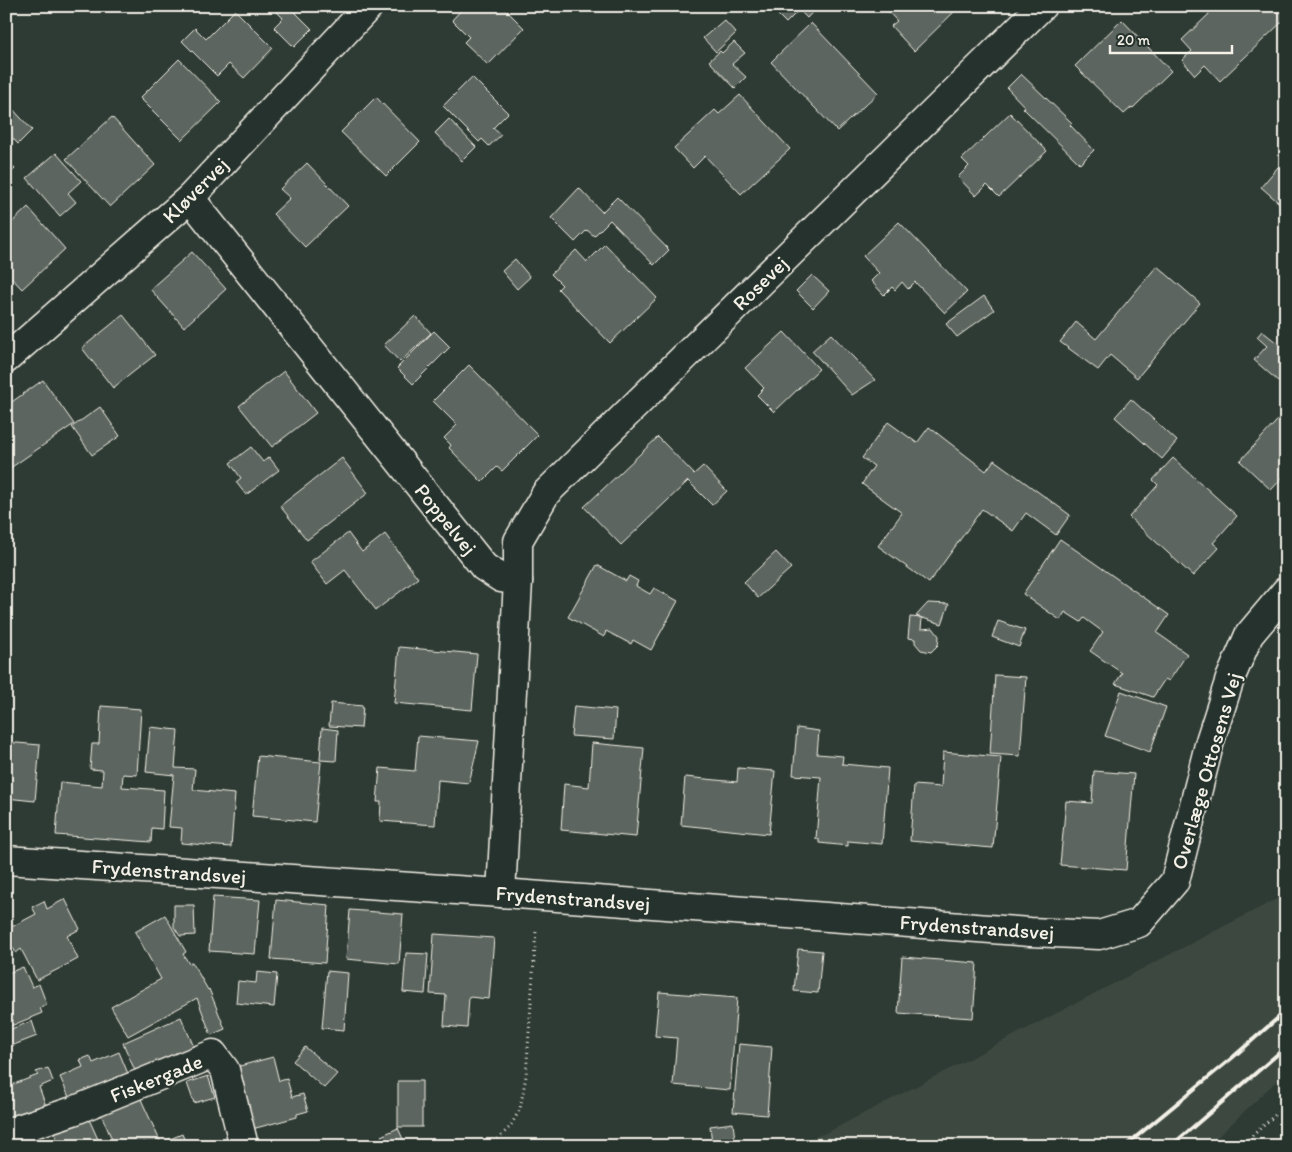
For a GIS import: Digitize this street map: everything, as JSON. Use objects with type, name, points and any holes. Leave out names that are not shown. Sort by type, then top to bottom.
[{"type":"street","name":"Kløvervej","points":[[6,360],[190,198],[369,6]]},
{"type":"street","name":"Rosevej","points":[[518,581],[518,541],[546,493],[1042,6]]},
{"type":"street","name":"Poppelvej","points":[[190,198],[484,566],[501,578],[518,581]]},
{"type":"street","points":[[501,893],[518,581]]},
{"type":"street","name":"Overlæge Ottosens Vej","points":[[1138,923],[1175,881],[1210,741],[1230,680],[1249,635],[1286,591]]},
{"type":"street","name":"Frydenstrandsvej","points":[[6,860],[501,893],[1030,932],[1099,934],[1138,923]]},
{"type":"street","name":"Fiskergade","points":[[6,1133],[73,1112],[213,1054],[225,1070],[244,1146]]},
{"type":"path","points":[[490,1146],[510,1128],[520,1109],[526,1076],[539,896]]},
{"type":"path","points":[[1241,1146],[1286,1105]]},
{"type":"shaded area","points":[[1286,894],[1286,1072],[1208,1146],[788,1146],[826,1133]]},
{"type":"building","points":[[271,6],[295,6],[292,9],[312,29],[294,47],[274,27],[283,18]]},
{"type":"building","points":[[465,6],[502,6],[524,28],[488,65],[464,42],[469,37],[452,20]]},
{"type":"building","points":[[769,6],[818,6],[807,18],[799,10],[786,23]]},
{"type":"building","points":[[883,6],[953,6],[956,10],[914,51],[891,26],[897,21]]},
{"type":"building","points":[[1213,6],[1286,6],[1286,18],[1220,81],[1205,65],[1195,75],[1182,60],[1192,51],[1182,40],[1209,14],[1209,10]]},
{"type":"building","points":[[235,10],[273,48],[244,78],[229,64],[217,76],[182,41],[195,28],[206,39]]},
{"type":"building","points":[[724,20],[736,33],[716,52],[703,38]]},
{"type":"building","points":[[1122,20],[1171,71],[1133,108],[1124,114],[1075,66]]},
{"type":"building","points":[[811,23],[878,93],[837,131],[771,62]]},
{"type":"building","points":[[734,42],[745,53],[732,64],[746,77],[735,88],[709,61]]},
{"type":"building","points":[[179,59],[221,102],[182,140],[140,98]]},
{"type":"building","points":[[1021,74],[1072,123],[1070,125],[1094,150],[1080,164],[1023,108],[1025,107],[1007,88]]},
{"type":"building","points":[[472,77],[508,113],[493,128],[501,135],[489,146],[482,139],[479,142],[443,106]]},
{"type":"building","points":[[740,95],[790,149],[741,194],[705,156],[693,168],[674,148],[715,110],[719,114]]},
{"type":"building","points":[[376,97],[420,142],[386,176],[341,132]]},
{"type":"building","points":[[9,105],[32,130],[18,144],[6,131],[6,108]]},
{"type":"building","points":[[1010,113],[1047,151],[999,197],[987,185],[976,196],[958,177],[969,166],[962,159]]},
{"type":"building","points":[[112,117],[155,165],[110,207],[66,159]]},
{"type":"building","points":[[449,119],[476,147],[462,161],[435,133]]},
{"type":"building","points":[[56,153],[81,181],[68,193],[76,202],[60,216],[27,178]]},
{"type":"building","points":[[6,159],[15,169],[6,178]]},
{"type":"building","points":[[307,163],[348,206],[305,247],[273,214],[290,198],[280,189]]},
{"type":"building","points":[[1278,167],[1286,174],[1286,209],[1261,187]]},
{"type":"building","points":[[579,188],[602,212],[617,197],[669,250],[654,265],[610,220],[594,236],[587,230],[575,242],[551,218]]},
{"type":"building","points":[[28,207],[65,249],[22,289],[6,272],[6,228]]},
{"type":"building","points":[[899,222],[967,292],[945,313],[915,282],[908,289],[902,282],[895,290],[892,287],[884,295],[871,281],[879,273],[863,256]]},
{"type":"building","points":[[605,244],[657,298],[610,343],[558,289],[562,285],[551,274],[576,250],[587,262]]},
{"type":"building","points":[[192,252],[226,289],[184,327],[150,289]]},
{"type":"building","points":[[515,259],[530,277],[517,289],[502,271]]},
{"type":"building","points":[[1157,266],[1200,303],[1137,378],[1110,355],[1098,370],[1060,342],[1076,322],[1096,339]]},
{"type":"building","points":[[812,275],[829,291],[813,308],[796,291]]},
{"type":"building","points":[[984,296],[994,310],[957,337],[946,324]]},
{"type":"building","points":[[123,315],[155,355],[113,388],[82,348]]},
{"type":"building","points":[[415,316],[431,333],[400,362],[384,345]]},
{"type":"building","points":[[434,331],[450,347],[413,384],[397,368]]},
{"type":"building","points":[[1262,331],[1286,350],[1286,388],[1254,360],[1267,346],[1257,337]]},
{"type":"building","points":[[784,332],[819,369],[774,412],[757,395],[764,388],[745,368]]},
{"type":"building","points":[[831,334],[875,380],[852,395],[812,351]]},
{"type":"building","points":[[469,365],[538,435],[502,471],[497,467],[482,482],[449,448],[451,445],[444,438],[457,425],[433,401]]},
{"type":"building","points":[[284,371],[316,413],[272,447],[239,406]]},
{"type":"building","points":[[43,380],[74,424],[6,471],[6,406]]},
{"type":"building","points":[[1131,399],[1177,441],[1162,459],[1115,417]]},
{"type":"building","points":[[100,407],[120,436],[92,455],[72,427]]},
{"type":"building","points":[[1286,411],[1286,474],[1271,490],[1240,461]]},
{"type":"building","points":[[888,422],[917,443],[929,427],[986,471],[994,460],[1070,515],[1056,535],[1026,513],[1013,531],[982,509],[929,583],[878,546],[902,513],[862,484],[874,466],[862,458]]},
{"type":"building","points":[[658,437],[694,474],[703,466],[727,491],[712,505],[688,481],[621,545],[584,507]]},
{"type":"building","points":[[251,447],[263,462],[269,457],[279,470],[246,495],[236,482],[241,478],[230,463]]},
{"type":"building","points":[[342,458],[368,493],[307,540],[280,506]]},
{"type":"building","points":[[1173,458],[1237,516],[1213,543],[1219,548],[1193,576],[1129,517],[1158,485],[1153,480]]},
{"type":"building","points":[[348,533],[362,552],[385,534],[418,578],[376,610],[345,570],[327,584],[310,562]]},
{"type":"building","points":[[1060,539],[1169,615],[1157,633],[1187,654],[1169,681],[1165,679],[1153,697],[1115,684],[1122,673],[1090,651],[1103,632],[1084,618],[1081,622],[1065,612],[1060,620],[1023,594]]},
{"type":"building","points":[[776,552],[791,568],[758,598],[744,582]]},
{"type":"building","points":[[597,565],[626,581],[629,576],[638,581],[636,586],[650,594],[654,588],[678,601],[651,650],[633,640],[631,644],[606,631],[604,637],[568,617]]},
{"type":"building","points":[[928,603],[949,604],[942,624],[916,616]]},
{"type":"building","points":[[910,617],[922,618],[921,629],[933,628],[939,636],[938,645],[931,652],[921,650],[915,643],[915,639],[908,638]]},
{"type":"building","points":[[998,621],[1025,630],[1019,647],[992,637]]},
{"type":"building","points":[[399,647],[477,654],[472,710],[394,703]]},
{"type":"building","points":[[995,675],[1026,677],[1020,756],[990,754]]},
{"type":"building","points":[[1121,691],[1166,707],[1150,752],[1105,736]]},
{"type":"building","points":[[331,703],[363,706],[361,728],[329,726]]},
{"type":"building","points":[[101,706],[141,709],[137,775],[123,774],[122,787],[164,790],[162,829],[152,828],[151,842],[56,835],[60,782],[102,786],[103,770],[90,769],[92,744],[99,744]]},
{"type":"building","points":[[574,706],[616,710],[614,739],[571,736]]},
{"type":"building","points":[[150,727],[178,730],[175,768],[195,769],[193,790],[235,794],[231,847],[181,843],[182,828],[169,827],[174,775],[146,772]]},
{"type":"building","points":[[322,728],[338,730],[336,761],[320,760]]},
{"type":"building","points":[[797,728],[819,731],[817,754],[843,756],[842,764],[888,768],[882,844],[848,841],[848,846],[819,843],[819,839],[816,839],[821,777],[793,775]]},
{"type":"building","points":[[418,736],[479,741],[469,783],[438,780],[435,825],[380,821],[381,802],[377,802],[380,768],[415,771]]},
{"type":"building","points":[[6,742],[40,745],[35,801],[6,798]]},
{"type":"building","points":[[592,743],[644,748],[636,837],[561,830],[564,784],[589,787]]},
{"type":"building","points":[[943,752],[1001,757],[993,848],[910,841],[914,785],[941,787]]},
{"type":"building","points":[[258,756],[321,762],[315,822],[252,816]]},
{"type":"building","points":[[738,768],[775,771],[769,834],[681,825],[685,777],[737,782]]},
{"type":"building","points":[[1094,771],[1134,774],[1126,870],[1060,865],[1066,801],[1092,803]]},
{"type":"building","points":[[1286,777],[1286,790],[1279,782]]},
{"type":"building","points":[[213,897],[260,900],[255,954],[209,951]]},
{"type":"building","points":[[65,899],[80,929],[67,936],[78,959],[37,980],[21,949],[16,953],[13,948],[6,952],[6,930],[36,914],[32,907],[44,901],[47,909]]},
{"type":"building","points":[[276,900],[329,905],[325,963],[271,959]]},
{"type":"building","points":[[174,905],[194,905],[195,935],[180,936],[174,927]]},
{"type":"building","points":[[350,910],[403,914],[399,964],[346,959]]},
{"type":"building","points":[[165,915],[186,952],[183,954],[189,964],[192,962],[209,989],[225,1029],[211,1035],[197,998],[128,1036],[111,1007],[161,979],[135,932]]},
{"type":"building","points":[[434,934],[494,938],[489,999],[469,997],[467,1028],[444,1026],[446,995],[430,994]]},
{"type":"building","points":[[798,949],[822,951],[818,993],[794,991]]},
{"type":"building","points":[[406,953],[428,954],[425,994],[403,992]]},
{"type":"building","points":[[902,957],[977,963],[973,1018],[898,1013]]},
{"type":"building","points":[[23,967],[32,987],[39,984],[47,1005],[40,1008],[42,1013],[6,1028],[6,974]]},
{"type":"building","points":[[327,971],[348,973],[344,1030],[322,1028]]},
{"type":"building","points":[[257,972],[277,974],[274,1007],[236,1003],[238,981],[256,983]]},
{"type":"building","points":[[659,992],[737,998],[730,1090],[673,1085],[677,1038],[655,1036]]},
{"type":"building","points":[[181,1017],[197,1054],[139,1080],[123,1043]]},
{"type":"building","points":[[32,1021],[37,1036],[6,1048],[6,1031]]},
{"type":"building","points":[[739,1044],[772,1047],[767,1115],[733,1112]]},
{"type":"building","points":[[305,1047],[337,1074],[324,1088],[293,1061]]},
{"type":"building","points":[[119,1052],[131,1081],[73,1106],[60,1077],[83,1067],[80,1060],[90,1056],[93,1063]]},
{"type":"building","points":[[273,1057],[279,1081],[287,1079],[292,1097],[303,1094],[308,1111],[297,1114],[297,1117],[252,1129],[236,1067]]},
{"type":"building","points":[[48,1068],[53,1081],[39,1087],[47,1109],[6,1125],[6,1087],[38,1075],[36,1072]]},
{"type":"building","points":[[208,1076],[215,1097],[194,1103],[187,1083]]},
{"type":"building","points":[[398,1081],[422,1081],[422,1127],[398,1127]]},
{"type":"building","points":[[139,1095],[161,1143],[182,1134],[187,1146],[147,1146],[145,1142],[135,1146],[115,1146],[100,1112]]},
{"type":"building","points":[[88,1117],[101,1146],[61,1146],[54,1132]]},
{"type":"building","points":[[733,1123],[735,1140],[712,1143],[710,1126]]},
{"type":"building","points":[[398,1128],[406,1146],[385,1146],[381,1136]]},
{"type":"railway","points":[[1125,1146],[1286,1011]]},
{"type":"railway","points":[[1171,1146],[1286,1047]]}]
